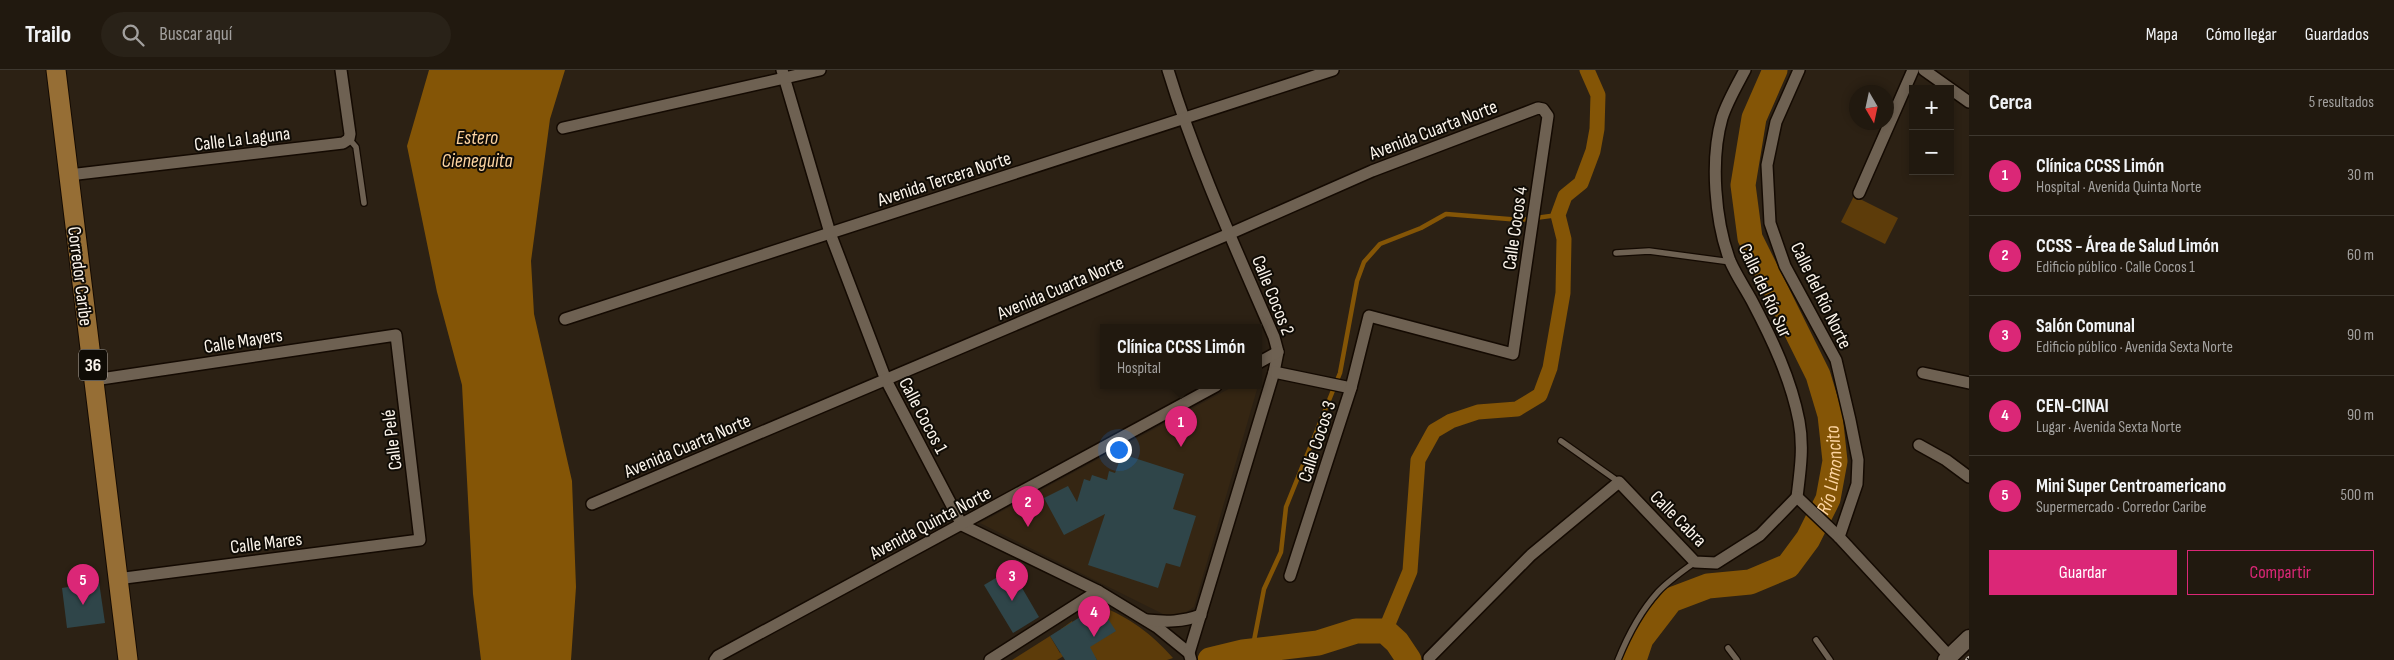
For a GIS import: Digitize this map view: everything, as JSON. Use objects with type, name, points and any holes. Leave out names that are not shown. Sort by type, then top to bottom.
[{"type":"main road","name":"Corredor Caribe","points":[[56,70],[128,660]]},
{"type":"street","points":[[341,70],[350,134],[349,140]]},
{"type":"street","points":[[563,128],[783,74],[820,70]]},
{"type":"street","name":"Calle Cocos 2","points":[[1168,70],[1182,118],[1229,234],[1274,337],[1278,352],[1274,372],[1190,657]]},
{"type":"street","name":"Avenida Tercera Norte","points":[[565,319],[1333,70]]},
{"type":"street","name":"Calle del Río Sur","points":[[1745,70],[1722,118],[1715,156],[1718,205],[1722,235],[1731,262],[1771,339],[1788,383],[1799,422],[1802,454],[1797,497]]},
{"type":"street","name":"Calle del Río Norte","points":[[1799,70],[1776,122],[1767,165],[1770,223],[1784,266],[1836,360],[1850,420],[1858,460],[1857,484],[1839,537]]},
{"type":"street","points":[[1859,194],[1913,70]]},
{"type":"street","points":[[1924,70],[1969,102]]},
{"type":"street","name":"Calle Cocos 1","points":[[783,74],[830,233],[886,380],[962,525]]},
{"type":"street","name":"Avenida Cuarta Norte","points":[[592,504],[1229,234],[1372,171],[1538,108],[1543,109]]},
{"type":"street","name":"Calle Cocos 4","points":[[1369,316],[1513,354],[1548,116],[1543,109]]},
{"type":"street","name":"Calle La Laguna","points":[[69,175],[283,151],[343,143],[349,140]]},
{"type":"street","name":"Calle Cocos 3","points":[[1290,576],[1351,388],[1369,316]]},
{"type":"street","name":"Calle Mayers","points":[[94,380],[396,335]]},
{"type":"street","name":"Calle Pelé","points":[[396,335],[420,540]]},
{"type":"street","points":[[1262,361],[1278,352]]},
{"type":"street","points":[[1274,372],[1351,388]]},
{"type":"street","points":[[1923,372],[1969,383]]},
{"type":"street","name":"Avenida Quinta Norte","points":[[714,660],[718,656],[1211,389]]},
{"type":"street","points":[[1919,445],[1946,460],[1969,477]]},
{"type":"street","points":[[1429,658],[1530,555],[1619,482]]},
{"type":"street","name":"Calle Cabra","points":[[1619,482],[1695,562],[1716,563],[1760,535],[1797,497]]},
{"type":"street","points":[[1797,497],[1839,537],[1948,658],[1969,638]]},
{"type":"street","points":[[962,525],[1098,591],[1146,620],[1190,657]]},
{"type":"street","name":"Calle Mares","points":[[117,579],[420,540]]},
{"type":"street","points":[[990,660],[1098,591]]},
{"type":"street","points":[[1146,620],[1171,622],[1189,620],[1201,615]]},
{"type":"lane","points":[[349,140],[356,147],[364,203]]},
{"type":"lane","points":[[1616,253],[1649,251],[1731,262]]},
{"type":"lane","points":[[1561,441],[1619,482]]},
{"type":"lane","points":[[1618,660],[1629,633],[1643,610],[1659,591],[1695,562]]},
{"type":"lane","points":[[1816,640],[1830,660]]},
{"type":"lane","points":[[1728,648],[1737,660]]},
{"type":"shaded area","points":[[1854,196],[1898,218],[1885,244],[1841,222]]},
{"type":"shaded area","points":[[1228,389],[1257,389],[1194,607],[1182,615],[1165,615],[980,523]]},
{"type":"shaded area","points":[[1099,605],[1139,627],[1173,658],[1167,660],[1097,660],[1095,657],[1082,651],[1115,631]]},
{"type":"shaded area","points":[[1072,621],[1085,643],[1057,660],[1012,660],[1050,636],[1060,653],[1071,647],[1061,629]]},
{"type":"water","name":"Estero Cieneguita","points":[[429,70],[565,70],[550,119],[531,261],[534,314],[572,481],[576,587],[571,660],[481,660],[473,594],[462,385],[437,292],[407,146]]},
{"type":"building","points":[[1122,454],[1184,474],[1173,509],[1196,516],[1180,567],[1166,563],[1158,588],[1088,565],[1105,514],[1064,535],[1044,498],[1068,486],[1077,502],[1084,479],[1090,481],[1092,475],[1107,480],[1109,471],[1115,473]]},
{"type":"building","points":[[1011,569],[1039,617],[1013,633],[984,585]]},
{"type":"building","points":[[99,582],[105,623],[67,628],[62,588]]},
{"type":"building","points":[[1099,605],[1116,631],[1090,647],[1097,660],[1065,660],[1050,636]]},
{"type":"waterway","points":[[1385,631],[1410,571],[1418,460],[1434,431],[1451,421],[1478,412],[1517,409],[1540,395],[1550,368],[1563,293],[1564,239],[1558,215],[1565,196],[1581,183],[1593,151],[1597,129],[1598,95],[1587,70]]},
{"type":"waterway","name":"Río Limoncito","points":[[1634,660],[1641,639],[1671,600],[1708,586],[1750,582],[1788,566],[1808,539],[1828,499],[1835,461],[1830,415],[1818,375],[1750,238],[1743,185],[1754,118],[1775,70]]},
{"type":"waterway","points":[[1252,651],[1264,589],[1281,552],[1286,507],[1340,373],[1357,281],[1364,262],[1380,244],[1421,228],[1446,214],[1521,220],[1558,215]]},
{"type":"waterway","name":"Río Limoncito","points":[[1210,660],[1243,652],[1318,643],[1356,631],[1385,631],[1397,642],[1409,660]]},
{"type":"place","name":"Clínica CCSS Limón","points":[[1181,447]]},
{"type":"place","name":"CCSS - Área de Salud Limón","points":[[1028,527]]},
{"type":"place","name":"Salón Comunal","points":[[1012,601]]},
{"type":"place","name":"Mini Super Centroamericano","points":[[83,605]]},
{"type":"place","name":"CEN-CINAI","points":[[1094,637]]}]
